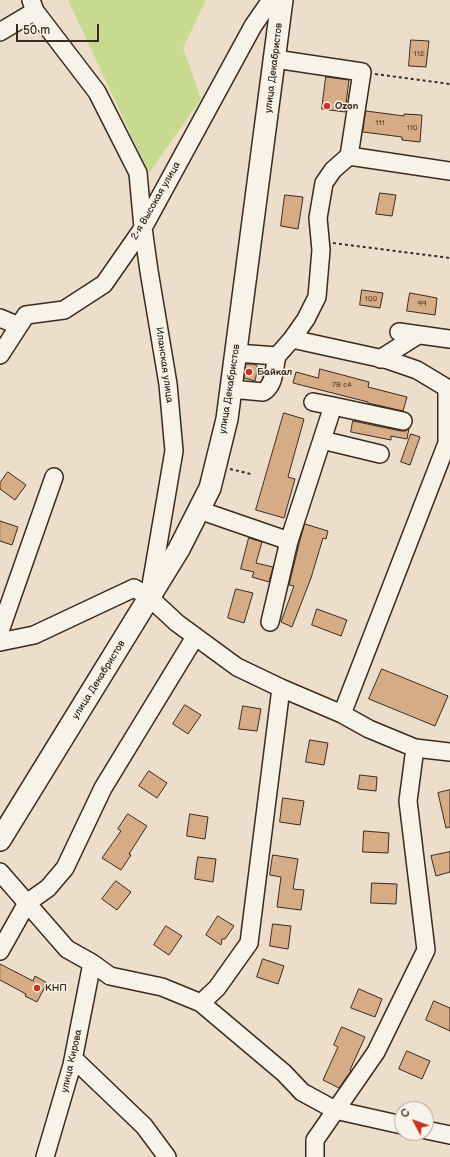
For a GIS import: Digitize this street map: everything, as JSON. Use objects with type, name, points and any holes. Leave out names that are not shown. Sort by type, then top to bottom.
[{"type":"main road","name":"улица Декабристов","points":[[0,840],[179,549],[210,488],[227,419],[282,3]]},
{"type":"street","name":"2-я Высокая улица","points":[[0,355],[26,315],[64,310],[104,284],[143,228],[253,26],[282,3]]},
{"type":"street","points":[[0,32],[33,6]]},
{"type":"street","name":"Иланская улица","points":[[33,6],[97,92],[138,173],[149,271],[168,384],[174,451],[149,598]]},
{"type":"street","points":[[231,389],[263,392],[268,390],[271,384],[277,356],[306,319],[317,297],[321,250],[318,218],[324,183],[333,170],[349,156],[362,72],[275,59]]},
{"type":"street","points":[[349,156],[450,171]]},
{"type":"street","points":[[0,318],[19,326]]},
{"type":"street","points":[[398,332],[450,339]]},
{"type":"street","points":[[380,359],[418,335]]},
{"type":"street","points":[[292,338],[380,359],[417,370],[449,389],[447,443],[342,714]]},
{"type":"street","points":[[236,352],[277,356]]},
{"type":"street","points":[[313,402],[403,421]]},
{"type":"street","points":[[270,622],[289,541],[333,406]]},
{"type":"street","points":[[322,440],[380,454]]},
{"type":"street","points":[[0,631],[54,477]]},
{"type":"street","points":[[199,510],[289,541]]},
{"type":"street","points":[[0,642],[34,635],[134,588],[149,598],[177,624],[237,667],[342,714],[369,729],[415,748],[450,752]]},
{"type":"street","points":[[0,951],[27,904],[48,888],[65,868],[103,788],[195,637]]},
{"type":"street","points":[[201,1003],[217,988],[249,943],[281,688]]},
{"type":"street","points":[[315,1157],[315,1140],[376,1052],[426,950],[408,801],[415,748]]},
{"type":"street","points":[[0,872],[67,949],[92,963],[110,976],[162,987],[201,1003],[284,1073],[302,1092],[335,1110],[394,1123]]},
{"type":"street","name":"улица Кирова","points":[[45,1157],[74,1059],[92,963]]},
{"type":"street","points":[[74,1059],[144,1126],[167,1157]]},
{"type":"street","points":[[434,1132],[450,1135]]},
{"type":"path","points":[[362,72],[450,84]]},
{"type":"path","points":[[320,241],[450,258]]},
{"type":"green space","points":[[68,0],[206,0],[183,48],[201,99],[149,173]]},
{"type":"building","points":[[411,40],[429,41],[426,67],[409,66]]},
{"type":"building","points":[[326,77],[349,80],[345,112],[322,109]]},
{"type":"building","points":[[366,111],[404,116],[404,114],[422,115],[420,142],[402,140],[402,137],[363,132]]},
{"type":"building","points":[[380,193],[396,195],[392,216],[376,214]]},
{"type":"building","points":[[285,195],[303,197],[298,229],[281,226]]},
{"type":"building","points":[[362,290],[383,293],[380,308],[360,305]]},
{"type":"building","points":[[410,293],[437,298],[435,315],[407,311]]},
{"type":"building","name":"Байкал","points":[[246,364],[256,364],[258,367],[255,381],[244,378]]},
{"type":"building","points":[[320,369],[369,382],[368,387],[407,397],[403,411],[293,383],[296,372],[318,378]]},
{"type":"building","points":[[284,413],[304,419],[288,477],[295,479],[284,518],[256,510]]},
{"type":"building","points":[[353,421],[401,431],[406,431],[409,428],[407,439],[391,436],[391,440],[351,432]]},
{"type":"building","points":[[411,434],[420,437],[410,465],[401,462]]},
{"type":"building","points":[[8,472],[26,485],[15,500],[0,489],[0,483]]},
{"type":"building","points":[[0,521],[18,527],[12,545],[0,541]]},
{"type":"building","points":[[305,524],[328,531],[326,539],[323,538],[311,578],[292,627],[281,622],[294,586],[289,585]]},
{"type":"building","points":[[249,538],[262,542],[256,563],[273,567],[269,582],[252,577],[254,572],[241,569]]},
{"type":"building","points":[[236,589],[253,593],[244,623],[228,618]]},
{"type":"building","points":[[317,609],[347,620],[341,636],[312,625]]},
{"type":"building","points":[[382,669],[448,696],[435,726],[369,699]]},
{"type":"building","points":[[185,705],[201,715],[188,734],[173,724]]},
{"type":"building","points":[[243,706],[261,709],[257,731],[239,729]]},
{"type":"building","points":[[310,740],[328,743],[324,765],[306,762]]},
{"type":"building","points":[[149,771],[167,783],[157,798],[139,786]]},
{"type":"building","points":[[360,775],[377,777],[376,791],[358,789]]},
{"type":"building","points":[[450,790],[450,827],[446,828],[438,793]]},
{"type":"building","points":[[283,798],[304,801],[300,825],[280,822]]},
{"type":"building","points":[[128,814],[147,826],[129,854],[131,855],[121,870],[102,858],[121,831],[118,829]]},
{"type":"building","points":[[190,814],[208,817],[205,839],[187,836]]},
{"type":"building","points":[[364,831],[389,833],[388,853],[363,852]]},
{"type":"building","points":[[450,852],[450,872],[436,876],[431,856]]},
{"type":"building","points":[[273,855],[298,859],[293,889],[304,890],[301,910],[277,907],[281,877],[270,875]]},
{"type":"building","points":[[198,857],[216,859],[213,882],[195,879]]},
{"type":"building","points":[[116,881],[131,892],[117,910],[102,899]]},
{"type":"building","points":[[372,883],[397,884],[396,904],[371,903]]},
{"type":"building","points":[[218,916],[234,926],[225,939],[222,939],[221,945],[206,935]]},
{"type":"building","points":[[273,924],[291,926],[288,949],[270,946]]},
{"type":"building","points":[[166,926],[182,936],[169,955],[154,945]]},
{"type":"building","points":[[263,959],[284,966],[278,984],[257,977]]},
{"type":"building","points":[[0,964],[33,981],[35,976],[47,983],[37,1002],[25,996],[26,994],[0,980]]},
{"type":"building","points":[[359,989],[382,999],[375,1017],[351,1008]]},
{"type":"building","points":[[434,1001],[450,1008],[450,1031],[426,1020]]},
{"type":"building","points":[[342,1027],[365,1037],[350,1070],[351,1071],[339,1088],[323,1080],[338,1047],[334,1045]]},
{"type":"building","points":[[407,1051],[430,1061],[422,1079],[399,1069]]},
{"type":"place","name":"Ozon","points":[[327,106]]},
{"type":"place","name":"Байкал","points":[[249,372]]},
{"type":"place","name":"КНП","points":[[37,988]]}]
